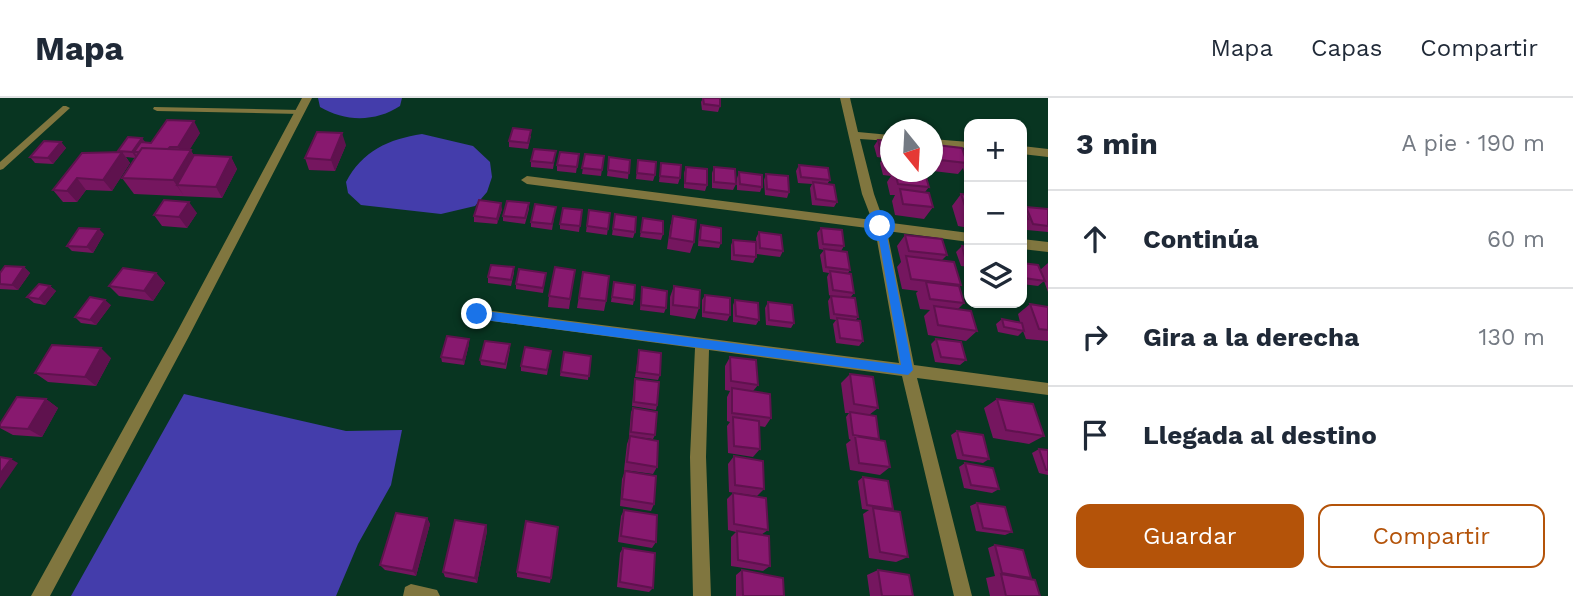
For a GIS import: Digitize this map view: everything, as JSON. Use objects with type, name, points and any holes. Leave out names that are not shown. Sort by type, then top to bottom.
[{"type":"street","points":[[40,596],[307,98]]},
{"type":"street","points":[[845,98],[868,194],[880,226],[908,370],[963,596]]},
{"type":"street","points":[[855,135],[880,137]]},
{"type":"street","points":[[943,143],[964,145]]},
{"type":"street","points":[[1027,151],[1048,153]]},
{"type":"street","points":[[527,180],[964,236]]},
{"type":"street","points":[[1027,245],[1048,247]]},
{"type":"street","points":[[477,314],[1048,389]]},
{"type":"street","points":[[702,343],[698,457],[702,596]]},
{"type":"street","points":[[411,593],[431,596]]},
{"type":"lane","points":[[0,167],[66,108]]},
{"type":"lane","points":[[158,108],[300,113]]},
{"type":"shaded area","points":[[318,98],[402,98],[400,106],[391,111],[360,118],[330,112],[320,107]]},
{"type":"shaded area","points":[[422,134],[473,146],[490,162],[492,177],[487,192],[475,206],[441,214],[361,205],[348,193],[346,182],[368,155],[398,139]]},
{"type":"shaded area","points":[[184,394],[346,431],[402,430],[391,485],[358,544],[336,596],[71,596]]},
{"type":"building","points":[[703,98],[720,98],[720,106],[704,104]]},
{"type":"building","points":[[167,120],[194,121],[178,147],[142,148],[139,152],[134,152],[141,142],[151,143]]},
{"type":"building","points":[[513,128],[531,130],[528,143],[509,141]]},
{"type":"building","points":[[317,132],[342,133],[331,160],[305,158]]},
{"type":"building","points":[[128,137],[142,138],[132,152],[118,151]]},
{"type":"building","points":[[44,141],[61,142],[48,158],[30,157]]},
{"type":"building","points":[[943,146],[962,148],[964,163],[943,160]]},
{"type":"building","points":[[142,148],[191,150],[173,180],[122,178]]},
{"type":"building","points":[[534,149],[556,151],[553,163],[531,161]]},
{"type":"building","points":[[122,152],[103,180],[77,178],[67,191],[53,190],[82,153]]},
{"type":"building","points":[[560,152],[579,154],[577,167],[557,165]]},
{"type":"building","points":[[585,154],[604,156],[602,170],[582,168]]},
{"type":"building","points":[[194,155],[231,157],[216,187],[177,185]]},
{"type":"building","points":[[609,157],[630,160],[629,173],[608,170]]},
{"type":"building","points":[[638,160],[656,162],[655,175],[637,173]]},
{"type":"building","points":[[661,163],[681,165],[680,178],[660,176]]},
{"type":"building","points":[[799,165],[828,168],[830,180],[801,177]]},
{"type":"building","points":[[686,167],[707,169],[707,185],[685,183]]},
{"type":"building","points":[[714,167],[735,169],[736,184],[714,182]]},
{"type":"building","points":[[739,172],[762,175],[762,187],[740,184]]},
{"type":"building","points":[[766,174],[788,176],[789,192],[767,189]]},
{"type":"building","points":[[813,182],[834,185],[837,202],[816,199]]},
{"type":"building","points":[[927,182],[929,187],[898,184]]},
{"type":"building","points":[[900,189],[929,193],[933,207],[903,204]]},
{"type":"building","points":[[164,200],[189,202],[179,217],[154,215]]},
{"type":"building","points":[[479,200],[501,203],[497,219],[474,216]]},
{"type":"building","points":[[507,201],[529,203],[525,218],[503,216]]},
{"type":"building","points":[[535,204],[556,207],[552,224],[531,222]]},
{"type":"building","points":[[1027,207],[1048,209],[1048,226],[1033,224]]},
{"type":"building","points":[[563,208],[582,210],[580,226],[560,224]]},
{"type":"building","points":[[589,210],[610,213],[608,229],[587,226]]},
{"type":"building","points":[[615,214],[636,217],[635,232],[613,229]]},
{"type":"building","points":[[673,216],[696,220],[694,242],[670,238]]},
{"type":"building","points":[[643,218],[663,221],[663,234],[641,232]]},
{"type":"building","points":[[701,225],[721,228],[721,243],[700,240]]},
{"type":"building","points":[[79,228],[99,229],[87,247],[67,246]]},
{"type":"building","points":[[821,228],[842,230],[844,246],[823,244]]},
{"type":"building","points":[[759,232],[781,235],[783,251],[760,248]]},
{"type":"building","points":[[905,235],[942,239],[947,255],[909,251]]},
{"type":"building","points":[[733,240],[756,242],[756,257],[734,255]]},
{"type":"building","points":[[824,249],[847,252],[850,270],[826,267]]},
{"type":"building","points":[[906,256],[954,262],[961,285],[911,279]]},
{"type":"building","points":[[1027,264],[1038,265],[1045,281],[1027,278]]},
{"type":"building","points":[[491,265],[514,267],[511,280],[488,277]]},
{"type":"building","points":[[5,266],[24,267],[12,285],[0,284],[0,273]]},
{"type":"building","points":[[555,267],[575,270],[570,299],[549,296]]},
{"type":"building","points":[[123,268],[156,273],[144,291],[109,286]]},
{"type":"building","points":[[519,269],[546,273],[543,288],[516,284]]},
{"type":"building","points":[[830,271],[851,274],[854,293],[833,290]]},
{"type":"building","points":[[583,272],[609,276],[606,301],[579,298]]},
{"type":"building","points":[[614,282],[635,285],[634,300],[612,297]]},
{"type":"building","points":[[926,282],[959,286],[964,303],[930,299]]},
{"type":"building","points":[[39,284],[50,286],[39,299],[27,297]]},
{"type":"building","points":[[674,286],[700,290],[699,308],[673,305]]},
{"type":"building","points":[[642,287],[667,291],[666,308],[641,305]]},
{"type":"building","points":[[705,295],[730,298],[730,315],[704,312]]},
{"type":"building","points":[[831,296],[855,298],[858,317],[834,314]]},
{"type":"building","points":[[90,297],[105,300],[90,320],[75,317]]},
{"type":"building","points":[[735,300],[758,303],[759,320],[736,316]]},
{"type":"building","points":[[768,302],[792,305],[794,323],[769,320]]},
{"type":"building","points":[[1030,304],[1048,307],[1048,330],[1039,329]]},
{"type":"building","points":[[934,306],[971,311],[977,331],[938,325]]},
{"type":"building","points":[[837,318],[860,321],[863,341],[840,338]]},
{"type":"building","points":[[1002,319],[1022,323],[1024,331],[1004,327]]},
{"type":"building","points":[[447,336],[469,339],[463,360],[441,357]]},
{"type":"building","points":[[936,339],[961,342],[966,360],[941,357]]},
{"type":"building","points":[[485,341],[510,344],[505,364],[480,360]]},
{"type":"building","points":[[52,345],[101,348],[85,377],[35,373]]},
{"type":"building","points":[[525,347],[551,351],[547,370],[521,366]]},
{"type":"building","points":[[639,350],[661,353],[660,375],[637,372]]},
{"type":"building","points":[[564,352],[591,356],[589,376],[561,372]]},
{"type":"building","points":[[730,357],[756,360],[758,385],[731,381]]},
{"type":"building","points":[[850,374],[873,377],[878,408],[854,404]]},
{"type":"building","points":[[635,379],[659,382],[657,405],[634,402]]},
{"type":"building","points":[[732,388],[770,394],[771,418],[732,413]]},
{"type":"building","points":[[17,397],[46,399],[28,429],[0,427],[0,424]]},
{"type":"building","points":[[997,399],[1033,404],[1044,436],[1006,430]]},
{"type":"building","points":[[633,408],[657,412],[655,435],[631,432]]},
{"type":"building","points":[[850,412],[876,416],[879,439],[853,435]]},
{"type":"building","points":[[733,417],[759,421],[760,449],[734,446]]},
{"type":"building","points":[[957,431],[983,435],[989,459],[963,455]]},
{"type":"building","points":[[630,436],[658,441],[657,467],[627,462]]},
{"type":"building","points":[[855,436],[885,441],[890,467],[859,463]]},
{"type":"building","points":[[1039,449],[1048,450],[1048,470],[1046,470]]},
{"type":"building","points":[[734,456],[763,461],[764,489],[735,485]]},
{"type":"building","points":[[0,457],[11,459],[0,474]]},
{"type":"building","points":[[965,463],[993,468],[999,489],[971,485]]},
{"type":"building","points":[[625,471],[656,476],[654,504],[622,499]]},
{"type":"building","points":[[863,477],[888,481],[893,509],[867,505]]},
{"type":"building","points":[[733,493],[766,498],[768,530],[734,524]]},
{"type":"building","points":[[977,503],[1005,507],[1012,532],[983,528]]},
{"type":"building","points":[[873,508],[900,512],[908,557],[880,552]]},
{"type":"building","points":[[624,510],[657,515],[656,542],[621,536]]},
{"type":"building","points":[[396,513],[427,518],[413,571],[380,565]]},
{"type":"building","points":[[455,520],[486,525],[475,578],[443,572]]},
{"type":"building","points":[[526,521],[558,527],[551,578],[517,572]]},
{"type":"building","points":[[737,531],[769,536],[770,566],[738,560]]},
{"type":"building","points":[[995,545],[1023,550],[1031,578],[1002,573]]},
{"type":"building","points":[[623,548],[655,553],[653,588],[620,582]]},
{"type":"building","points":[[742,570],[783,578],[784,596],[743,596]]},
{"type":"building","points":[[878,570],[909,575],[913,596],[882,596]]},
{"type":"building","points":[[1001,574],[1035,580],[1040,596],[1006,596]]},
{"type":"route","points":[[477,314],[908,370],[880,226]]}]
